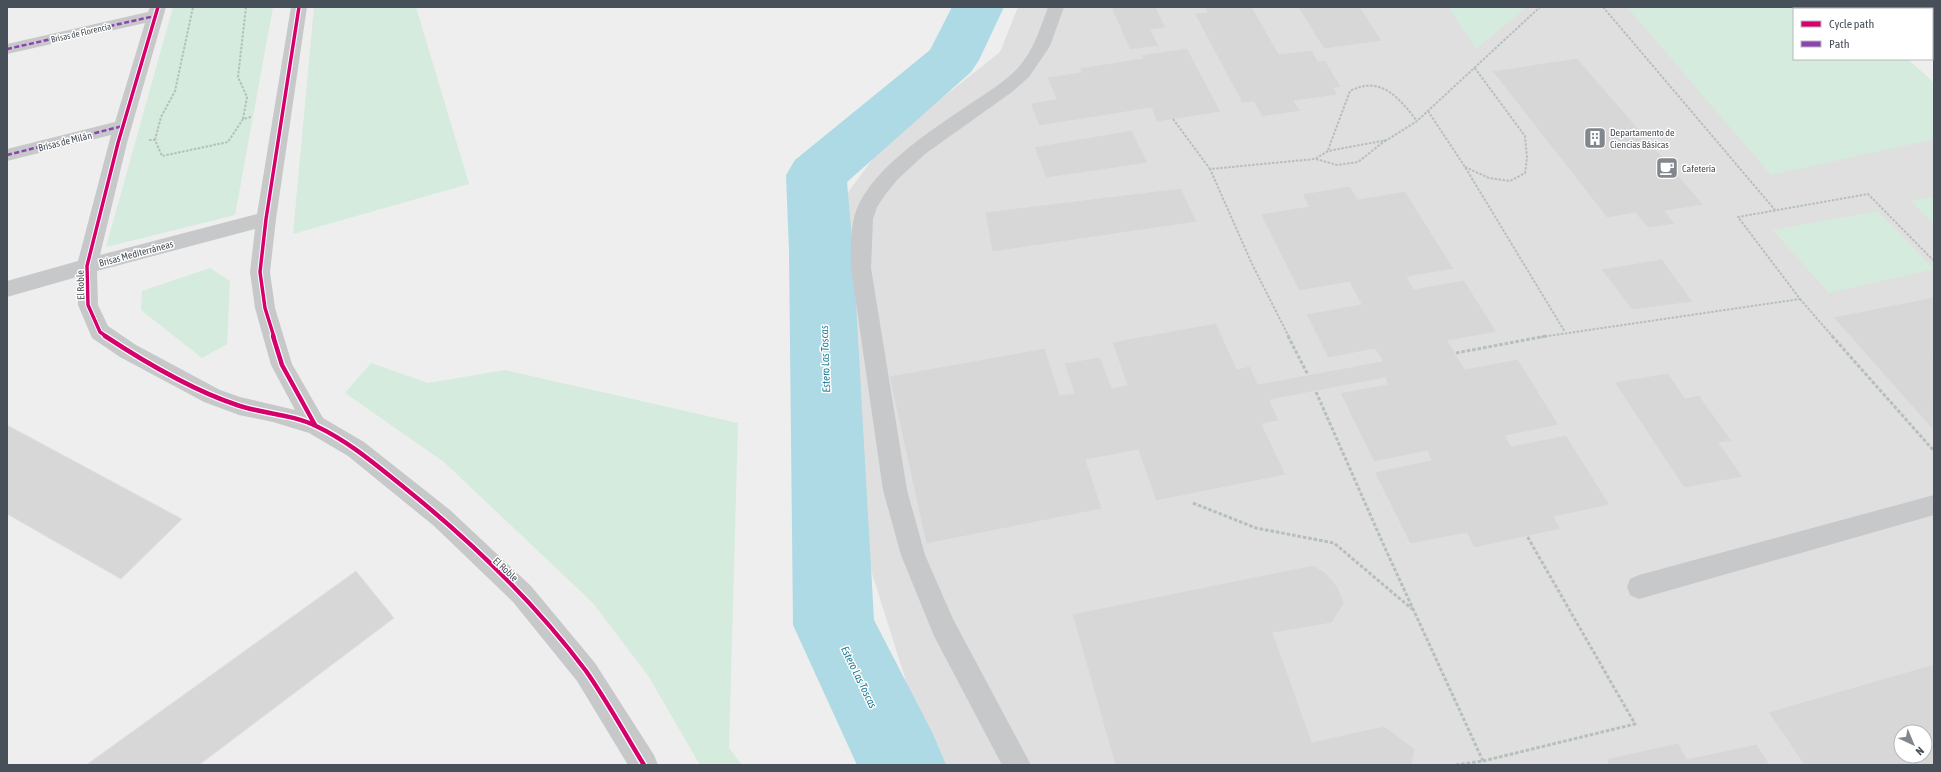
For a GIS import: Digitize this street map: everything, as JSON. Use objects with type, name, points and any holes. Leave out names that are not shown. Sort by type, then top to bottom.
[{"type":"street","points":[[299,7],[266,219],[260,272],[265,308],[282,366],[315,425]]},
{"type":"street","points":[[1017,765],[998,733],[944,627],[913,555],[894,490],[861,268],[861,236],[867,206],[882,186],[901,166],[942,132],[1005,89],[1027,69],[1042,46],[1056,7]]},
{"type":"street","name":"Brisas de Florencia","points":[[7,49],[156,11]]},
{"type":"street","name":"El Roble","points":[[156,11],[121,134],[87,266],[88,305],[100,332],[128,351],[212,396],[238,406],[273,413],[315,425],[356,449],[442,518],[522,594],[586,672],[644,765]]},
{"type":"street","name":"Brisas de Milán","points":[[7,155],[121,134]]},
{"type":"street","name":"Brisas Mediterráneas","points":[[7,289],[87,266],[266,219]]},
{"type":"street","points":[[1639,586],[1934,506]]},
{"type":"path","points":[[193,7],[176,91],[161,117],[155,140],[162,156],[228,142],[243,119],[247,97],[238,77],[246,7]]},
{"type":"path","points":[[1210,169],[1316,159],[1337,165],[1358,162],[1387,140],[1417,121],[1540,7]]},
{"type":"path","points":[[1603,7],[1775,211]]},
{"type":"path","points":[[1465,167],[1489,178],[1510,181],[1525,173],[1527,158],[1525,136],[1474,67]]},
{"type":"path","points":[[1328,150],[1350,91],[1357,86],[1365,84],[1375,85],[1386,90],[1400,99],[1417,121]]},
{"type":"path","points":[[243,119],[283,110]]},
{"type":"path","points":[[1428,110],[1465,167],[1565,332]]},
{"type":"path","points":[[1173,119],[1210,169],[1252,264],[1308,375]]},
{"type":"path","points":[[121,134],[155,140]]},
{"type":"path","points":[[1316,159],[1328,150],[1387,140]]},
{"type":"path","points":[[1934,261],[1868,194],[1738,217],[1800,299],[1934,451]]},
{"type":"path","points":[[1456,353],[1565,332],[1800,299]]},
{"type":"path","points":[[1316,392],[1483,761]]},
{"type":"path","points":[[1193,503],[1256,528],[1334,543],[1414,611]]},
{"type":"path","points":[[1456,765],[1483,761],[1635,724],[1527,536]]},
{"type":"shaded area","points":[[1018,7],[1850,7],[1851,8],[1793,8],[1793,60],[1908,60],[1934,83],[1934,765],[944,765],[924,738],[863,545],[846,195],[884,144],[1000,52]]},
{"type":"green space","points":[[173,7],[273,7],[235,215],[106,247]]},
{"type":"green space","points":[[314,7],[416,7],[469,184],[293,234]]},
{"type":"green space","points":[[1448,7],[1527,7],[1476,49]]},
{"type":"green space","points":[[1627,7],[1850,7],[1851,8],[1793,8],[1793,60],[1908,60],[1934,83],[1934,139],[1771,175]]},
{"type":"green space","points":[[1934,197],[1934,225],[1911,201]]},
{"type":"green space","points":[[1877,211],[1934,269],[1829,293],[1773,230]]},
{"type":"green space","points":[[210,268],[230,281],[227,344],[202,358],[141,310],[142,291]]},
{"type":"green space","points":[[371,363],[428,383],[505,370],[738,423],[729,748],[742,765],[700,765],[649,677],[593,603],[444,462],[345,393]]},
{"type":"building","points":[[1111,7],[1156,7],[1166,28],[1151,30],[1159,46],[1130,50]]},
{"type":"building","points":[[1204,7],[1252,7],[1279,54],[1312,50],[1318,61],[1325,60],[1341,87],[1334,88],[1338,95],[1294,101],[1301,111],[1262,117],[1254,102],[1242,103],[1194,13],[1207,12]]},
{"type":"building","points":[[1298,7],[1360,7],[1382,41],[1324,49]]},
{"type":"building","points":[[1187,48],[1221,112],[1157,122],[1151,108],[1039,126],[1030,103],[1056,99],[1047,77],[1081,72],[1079,68],[1143,58],[1141,55]]},
{"type":"building","name":"Departamento de Ciencias Básicas","points":[[1577,58],[1704,205],[1665,211],[1675,224],[1648,228],[1635,213],[1607,218],[1492,71]]},
{"type":"building","points":[[1132,130],[1148,163],[1046,178],[1034,147]]},
{"type":"building","points":[[1350,186],[1358,199],[1405,191],[1454,269],[1407,277],[1414,289],[1464,280],[1497,332],[1448,341],[1465,369],[1518,359],[1559,425],[1506,436],[1511,446],[1566,435],[1610,505],[1554,517],[1561,529],[1474,548],[1467,533],[1410,544],[1374,472],[1431,460],[1427,451],[1374,462],[1340,393],[1387,384],[1385,378],[1270,400],[1279,421],[1262,424],[1286,475],[1156,501],[1138,450],[1086,460],[1102,509],[926,544],[889,376],[1045,348],[1060,395],[1074,393],[1064,363],[1100,357],[1112,388],[1127,385],[1112,342],[1216,323],[1237,369],[1250,366],[1258,384],[1382,361],[1375,349],[1328,358],[1306,314],[1361,304],[1349,282],[1299,291],[1260,214],[1308,206],[1302,194]]},
{"type":"building","points":[[1181,188],[1197,222],[992,252],[985,212]]},
{"type":"building","points":[[1662,259],[1693,302],[1632,310],[1601,269]]},
{"type":"building","points":[[1934,297],[1934,353],[1932,354],[1934,356],[1933,430],[1833,317]]},
{"type":"building","points":[[1668,373],[1685,398],[1699,395],[1732,441],[1719,443],[1743,477],[1684,488],[1614,382]]},
{"type":"building","points":[[7,425],[182,519],[121,579],[7,514]]},
{"type":"building","points":[[1313,565],[1326,573],[1338,587],[1344,603],[1332,623],[1273,633],[1312,742],[1384,726],[1415,749],[1412,765],[1115,765],[1072,614]]},
{"type":"building","points":[[356,571],[394,618],[199,765],[86,765]]},
{"type":"building","points":[[1934,664],[1934,765],[1804,765],[1768,712]]},
{"type":"building","points":[[1678,743],[1687,759],[1757,744],[1770,765],[1609,765],[1606,759]]},
{"type":"waterway","name":"Estero Las Toscas","points":[[902,765],[834,625],[821,250],[816,175],[952,60],[978,7]]},
{"type":"marked path","points":[[7,49],[155,16]]},
{"type":"marked path","points":[[7,155],[123,126]]},
{"type":"cycle path","points":[[158,7],[118,143],[87,266],[88,305],[100,332],[128,351],[212,396],[239,406],[273,413],[315,425],[356,449],[442,518],[522,594],[586,672],[644,765]]},
{"type":"cycle path","points":[[299,7],[266,219],[260,272],[265,308],[282,365],[315,425]]},
{"type":"place","name":"Departamento de Ciencias Básicas","points":[[1595,138]]},
{"type":"place","name":"Cafetería","points":[[1667,168]]}]
